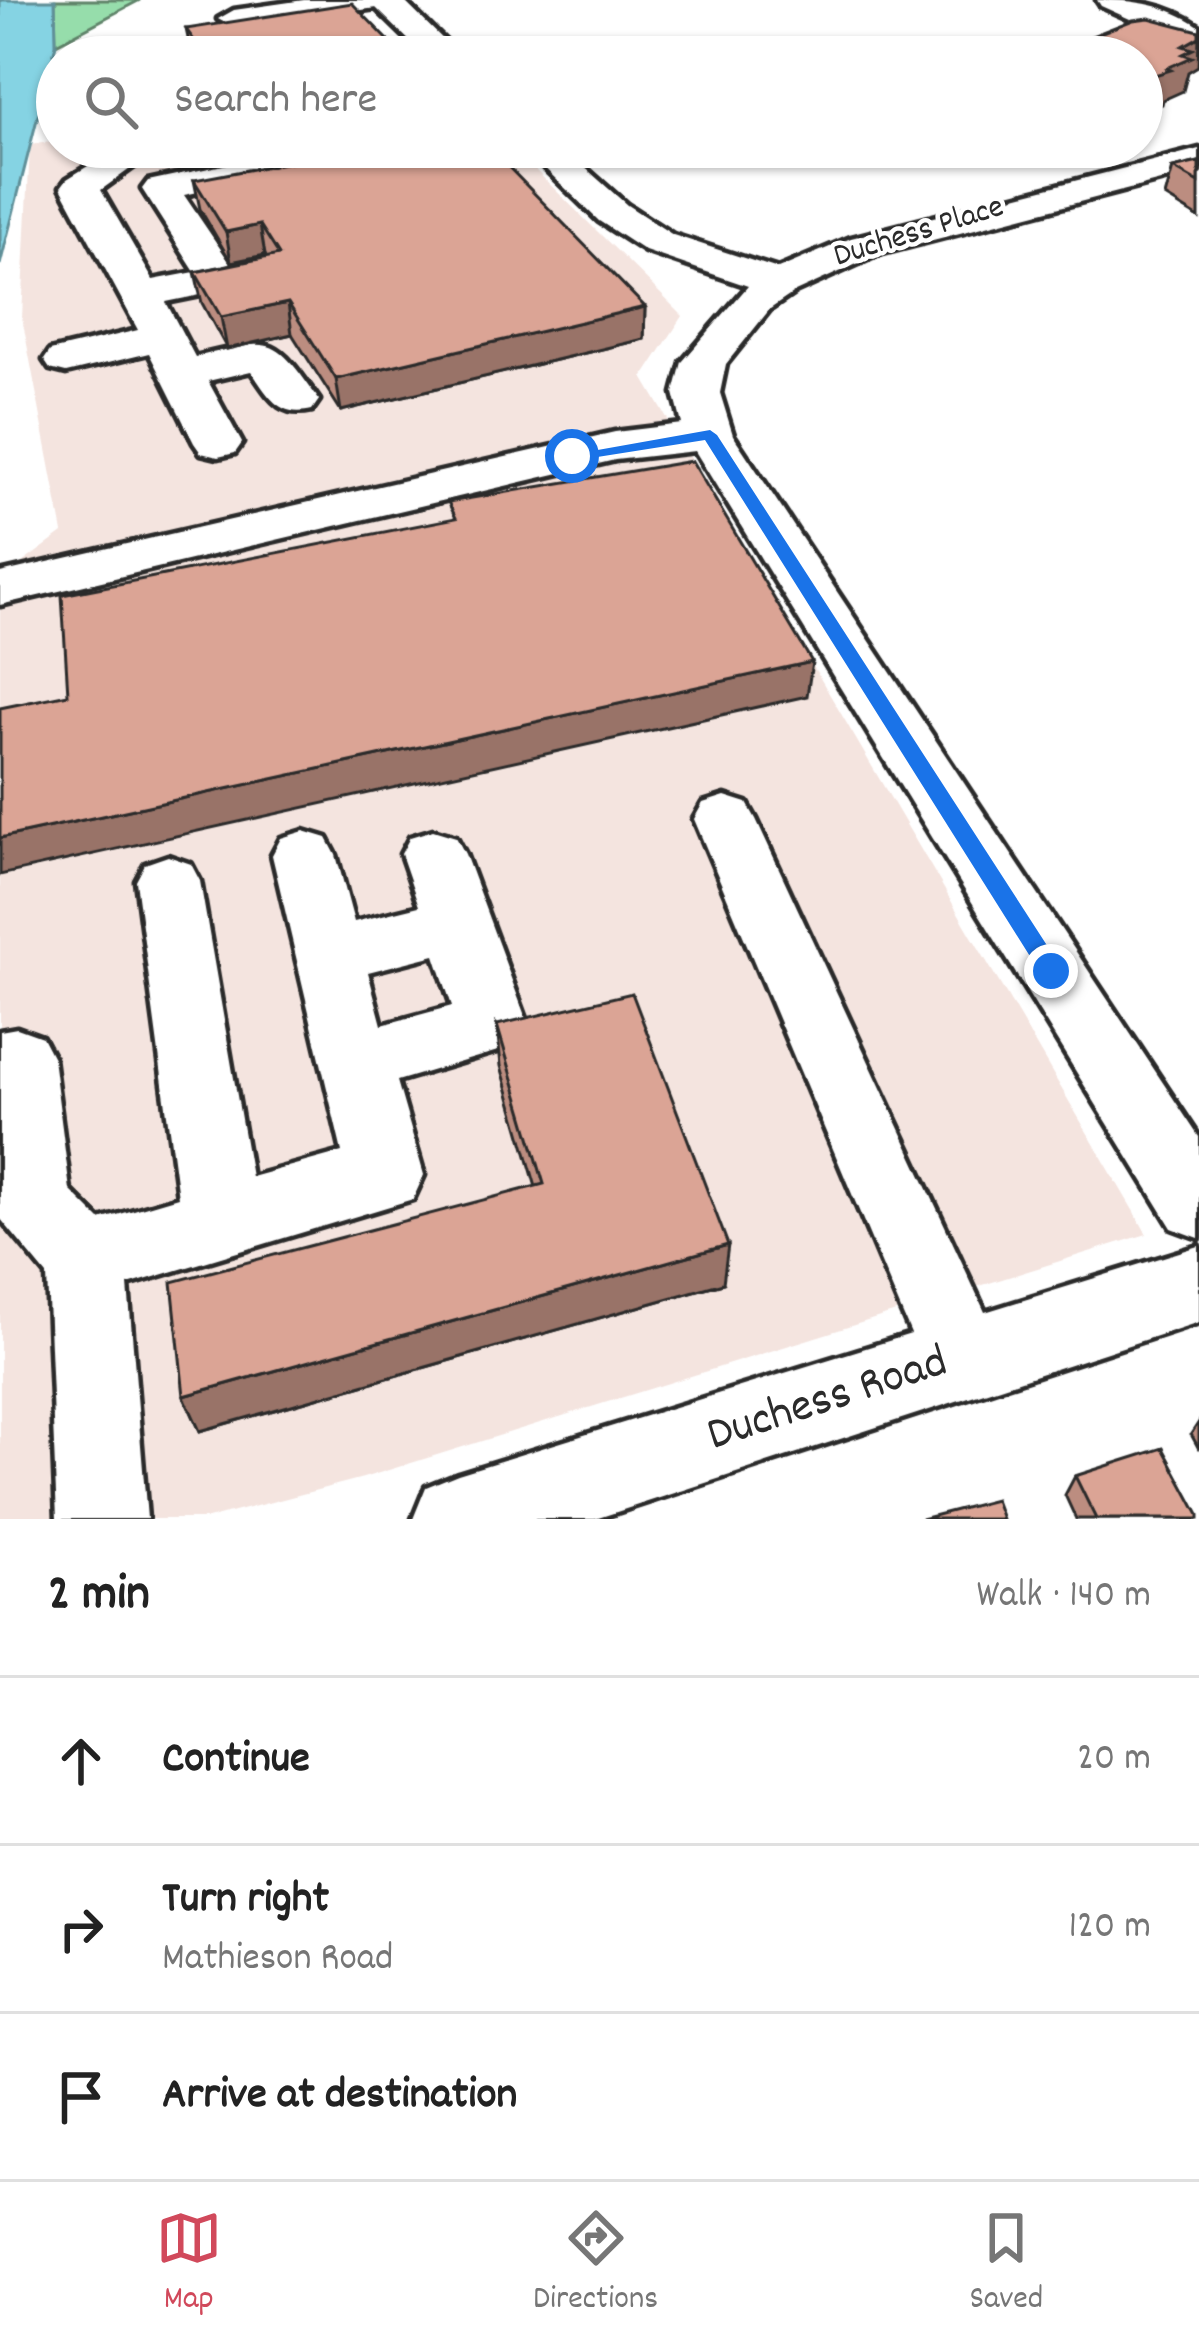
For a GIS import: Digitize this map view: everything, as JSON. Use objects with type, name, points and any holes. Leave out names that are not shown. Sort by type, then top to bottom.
[{"type":"street","points":[[234,19],[370,0]]},
{"type":"street","points":[[385,0],[423,36]]},
{"type":"street","points":[[1112,0],[1178,26],[1199,40]]},
{"type":"street","name":"Duchess Place","points":[[703,414],[704,362],[754,300],[813,266],[884,240],[1199,160]]},
{"type":"street","points":[[144,168],[80,187],[218,443]]},
{"type":"street","points":[[141,295],[220,279],[152,168]]},
{"type":"street","points":[[564,168],[614,214],[659,243],[780,283]]},
{"type":"street","points":[[66,359],[262,355],[296,400]]},
{"type":"street","points":[[4,589],[616,446],[703,414],[1199,1203]]},
{"type":"street","points":[[725,819],[963,1358]]},
{"type":"street","points":[[356,1062],[494,1024],[433,854]]},
{"type":"street","points":[[86,1261],[386,1175],[304,855]]},
{"type":"street","points":[[169,881],[220,1221]]},
{"type":"street","points":[[329,955],[458,923]]},
{"type":"street","points":[[0,1061],[17,1058],[33,1205],[86,1261],[102,1519]]},
{"type":"street","name":"Duchess Road","points":[[458,1519],[1199,1284]]},
{"type":"shaded area","points":[[36,144],[36,168],[533,168],[683,316],[643,377],[1147,1234],[363,1478],[207,1519],[0,1519],[0,579],[63,533],[22,318],[30,145]]},
{"type":"green space","points":[[55,0],[140,0],[71,36],[56,36]]},
{"type":"water","points":[[0,0],[55,0],[56,36],[36,36],[36,123],[0,265]]},
{"type":"building","points":[[352,3],[384,36],[191,36],[186,29]]},
{"type":"building","points":[[1149,18],[1199,31],[1199,37],[1183,46],[1193,49],[1183,54],[1192,57],[1163,72],[1163,36],[1092,36]]},
{"type":"building","points":[[1199,162],[1199,183],[1173,168]]},
{"type":"building","points":[[258,168],[509,168],[645,307],[336,379],[288,303],[221,317],[195,272],[279,255],[260,225],[226,232],[194,180]]},
{"type":"building","points":[[692,461],[812,662],[0,838],[0,708],[68,694],[62,595],[456,518],[448,502]]},
{"type":"building","points":[[632,993],[728,1245],[184,1396],[172,1282],[544,1184],[497,1025]]},
{"type":"building","points":[[1163,1448],[1199,1519],[1096,1519],[1075,1476]]},
{"type":"building","points":[[995,1500],[1002,1519],[921,1519]]},
{"type":"route","points":[[572,456],[710,435],[1051,971]]}]
